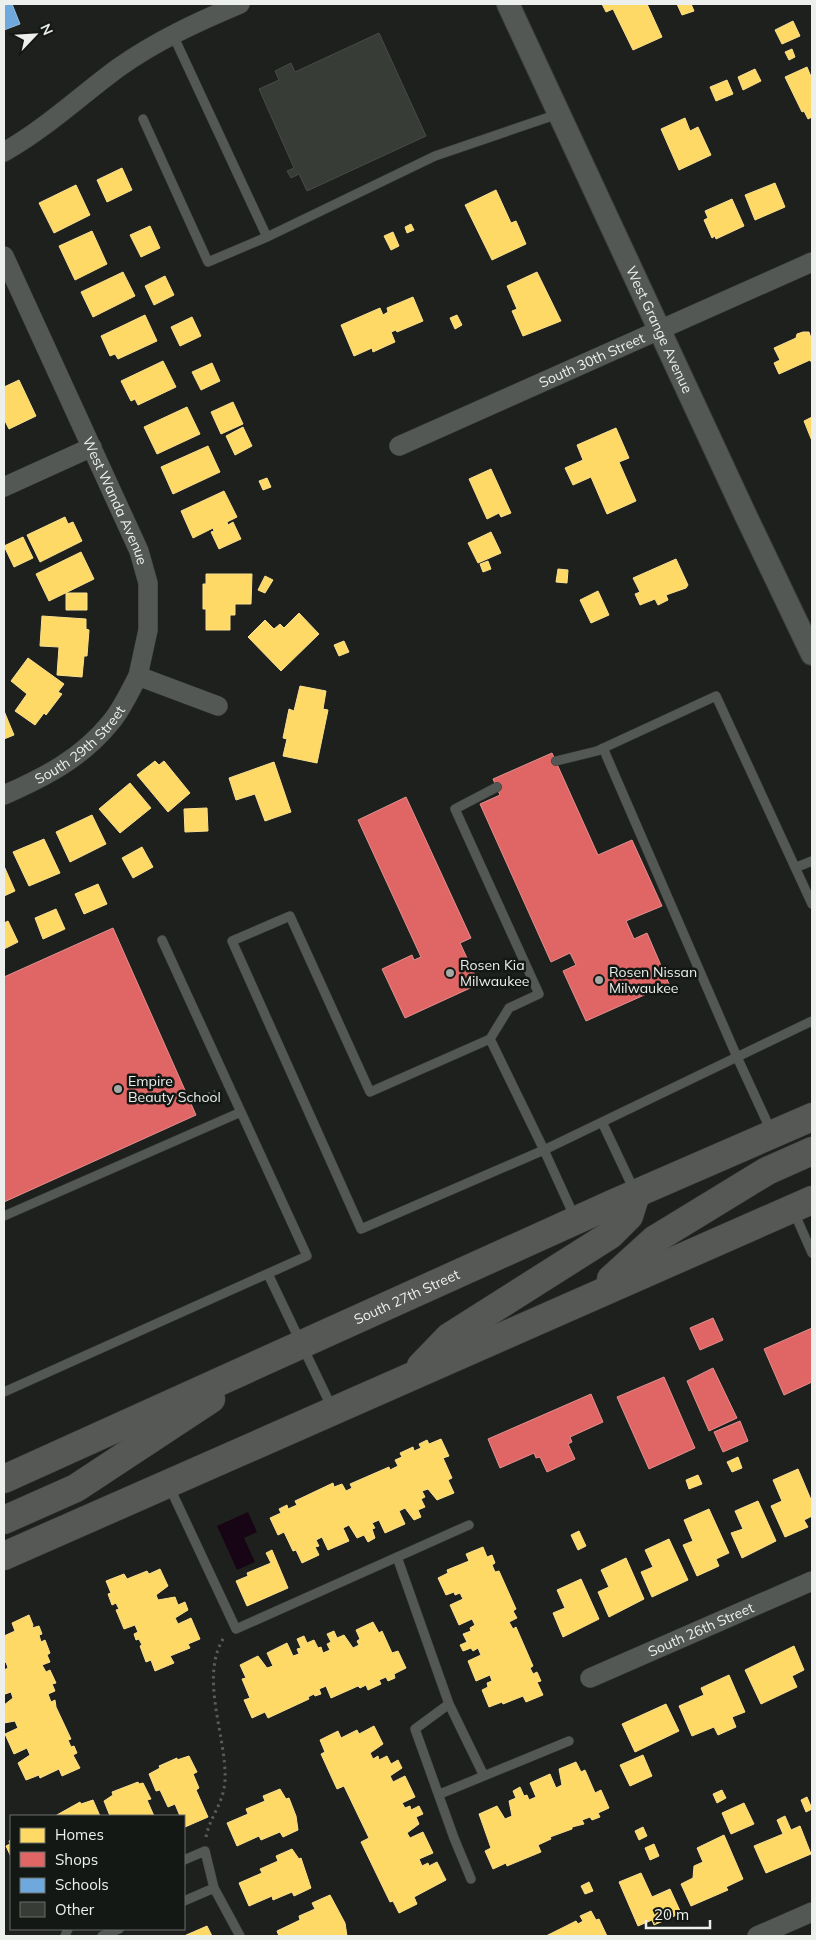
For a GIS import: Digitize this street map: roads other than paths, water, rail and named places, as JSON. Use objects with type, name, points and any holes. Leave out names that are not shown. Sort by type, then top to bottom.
[{"type":"main road","name":"South 27th Street","points":[[4,1480],[636,1194],[812,1117]]},
{"type":"main road","points":[[593,1295],[654,1240],[767,1171],[812,1151]]},
{"type":"main road","points":[[411,1376],[449,1337],[610,1235],[629,1216],[636,1194]]},
{"type":"main road","points":[[4,1556],[593,1295],[802,1205]]},
{"type":"main road","points":[[4,1520],[76,1488],[191,1414],[264,1362]]},
{"type":"street","points":[[4,152],[25,140],[119,68],[172,33],[240,4]]},
{"type":"street","name":"West Grange Avenue","points":[[508,4],[660,331],[802,626],[812,654]]},
{"type":"street","name":"West Wanda Avenue","points":[[4,256],[139,550],[148,583],[148,630],[138,676]]},
{"type":"street","name":"South 30th Street","points":[[399,446],[812,262]]},
{"type":"street","points":[[4,487],[92,447]]},
{"type":"street","points":[[138,676],[218,706]]},
{"type":"street","name":"South 29th Street","points":[[4,795],[50,774],[84,751],[112,722],[138,676]]},
{"type":"street","name":"South 26th Street","points":[[590,1678],[812,1581]]},
{"type":"street","points":[[757,1936],[812,1912]]},
{"type":"lane","points":[[172,33],[267,237]]},
{"type":"lane","points":[[143,119],[208,262],[267,237],[435,156],[558,114]]},
{"type":"lane","points":[[556,761],[603,748],[716,696],[797,867],[812,904]]},
{"type":"lane","points":[[603,748],[737,1057],[773,1135]]},
{"type":"lane","points":[[497,787],[455,809],[539,994],[509,1008],[490,1039],[370,1092],[290,916],[232,941],[361,1229],[544,1150],[812,1021]]},
{"type":"lane","points":[[797,867],[812,861]]},
{"type":"lane","points":[[4,1392],[307,1256],[162,940]]},
{"type":"lane","points":[[490,1039],[576,1221]]},
{"type":"lane","points":[[4,1216],[241,1112]]},
{"type":"lane","points":[[602,1122],[636,1194]]},
{"type":"lane","points":[[802,1205],[812,1253]]},
{"type":"lane","points":[[268,1274],[333,1410]]},
{"type":"lane","points":[[168,1483],[236,1629],[469,1525]]},
{"type":"lane","points":[[397,1557],[449,1704],[484,1776]]},
{"type":"lane","points":[[449,1704],[415,1729],[440,1794],[454,1838],[471,1879]]},
{"type":"lane","points":[[440,1794],[569,1741]]},
{"type":"lane","points":[[185,1860],[204,1851],[214,1888],[240,1936]]},
{"type":"lane","points":[[185,1901],[214,1888]]},
{"type":"lane","points":[[102,1936],[117,1930]]},
{"type":"place","name":"Rosen Kia Milwaukee","points":[[450,973]]},
{"type":"place","name":"Rosen Nissan Milwaukee","points":[[599,980]]},
{"type":"place","name":"Empire Beauty School","points":[[118,1089]]}]
